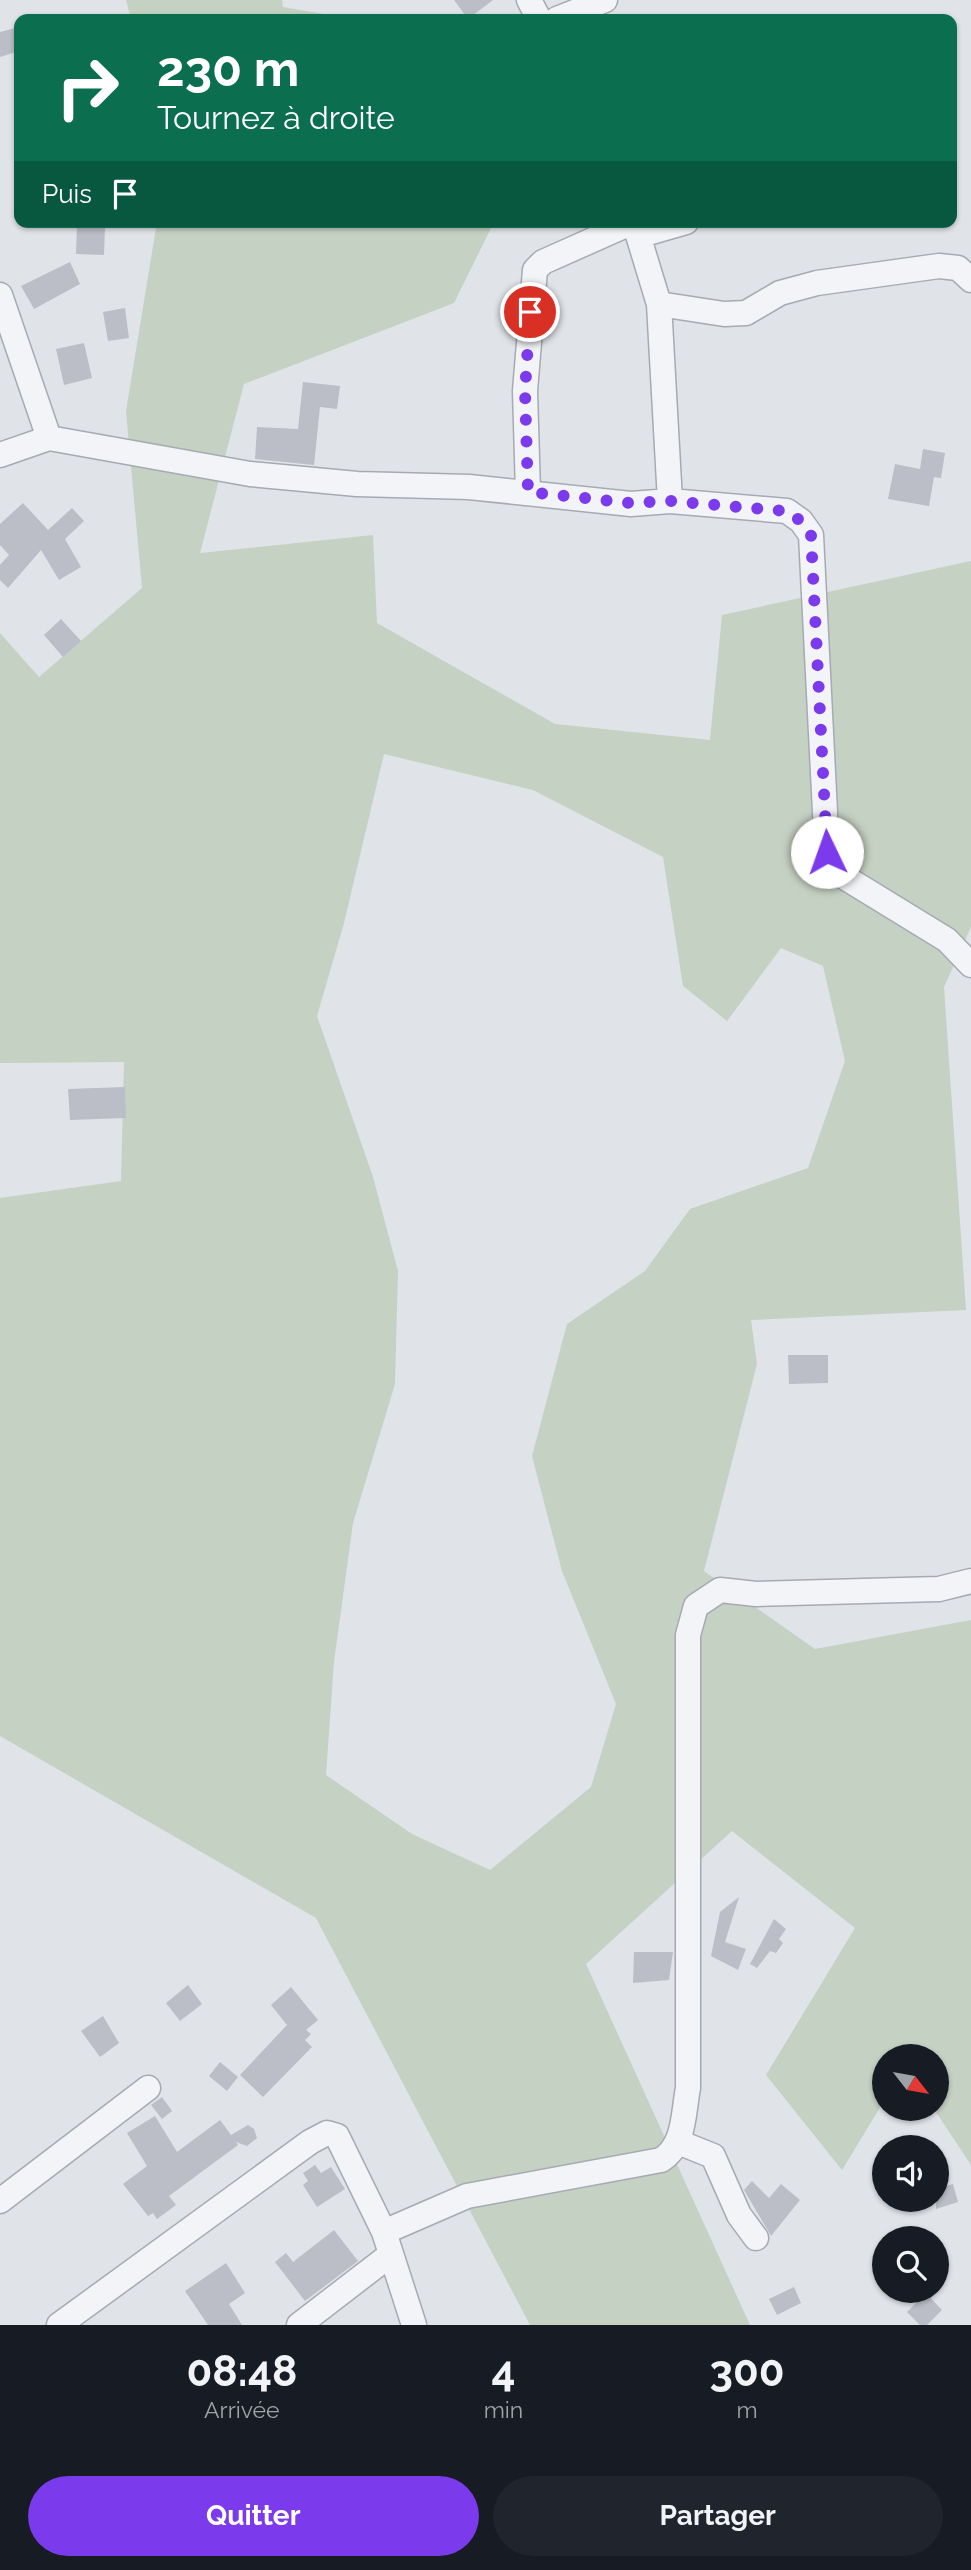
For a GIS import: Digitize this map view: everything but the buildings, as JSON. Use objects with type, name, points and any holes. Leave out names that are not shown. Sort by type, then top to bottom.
[{"type":"street","points":[[570,14],[605,0]]},
{"type":"street","points":[[528,492],[525,391],[535,270],[543,262],[633,228]]},
{"type":"street","points":[[636,228],[659,304],[670,501]]},
{"type":"street","points":[[659,304],[724,314],[746,313],[780,293],[817,283],[939,266],[958,268],[971,280]]},
{"type":"street","points":[[0,295],[49,438]]},
{"type":"street","points":[[0,455],[49,438],[250,474],[357,484],[469,487],[631,503],[670,501],[786,511],[801,521],[811,535],[827,852],[841,875],[947,940],[971,965]]},
{"type":"street","points":[[299,2325],[387,2244],[467,2196],[662,2160],[673,2152],[678,2142],[688,2088],[688,1635],[696,1606],[720,1590],[756,1594],[939,1589],[971,1581]]},
{"type":"street","points":[[0,2201],[148,2088]]},
{"type":"street","points":[[59,2325],[299,2150],[327,2133],[337,2136],[387,2244],[414,2325]]},
{"type":"street","points":[[678,2142],[713,2157],[739,2215],[756,2238]]},
{"type":"green space","points":[[126,0],[282,0],[283,7],[323,14],[130,14]]},
{"type":"green space","points":[[156,228],[491,228],[454,303],[244,384],[200,553],[373,535],[377,623],[555,724],[710,740],[722,615],[971,561],[971,927],[944,987],[966,1310],[751,1320],[757,1364],[704,1571],[815,1649],[971,1620],[971,2165],[942,2121],[949,2121],[949,2044],[872,2044],[872,2121],[842,2170],[766,2075],[855,1928],[732,1831],[586,1964],[750,2325],[530,2325],[316,1918],[0,1736],[0,1198],[121,1181],[124,1062],[0,1063],[0,633],[39,677],[142,588],[126,411]],"holes":[[[384,754],[533,790],[663,857],[683,986],[727,1021],[781,948],[823,966],[845,1061],[808,1168],[690,1209],[645,1271],[567,1324],[532,1456],[562,1571],[616,1704],[591,1787],[490,1870],[412,1834],[326,1775],[334,1662],[353,1523],[395,1384],[398,1271],[373,1177],[317,1016],[344,923]]]},
{"type":"route","points":[[530,312],[525,391],[528,492],[631,503],[670,501],[786,511],[801,521],[811,535],[827,852]]}]
